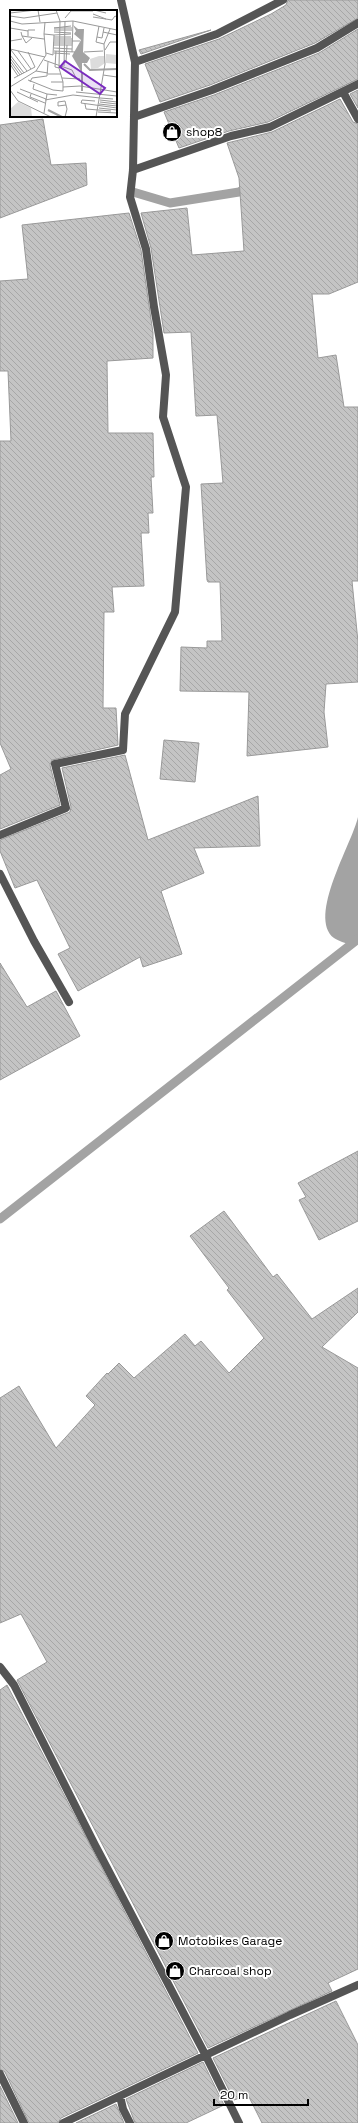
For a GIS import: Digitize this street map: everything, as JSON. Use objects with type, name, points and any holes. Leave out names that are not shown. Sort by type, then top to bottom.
[{"type":"street","points":[[0,834],[66,808],[55,764],[124,750],[125,714],[175,612],[186,487],[163,417],[166,375],[146,249],[130,197],[133,170],[135,62],[121,0]]},
{"type":"street","points":[[135,62],[217,34],[282,0]]},
{"type":"street","points":[[134,117],[212,90],[317,48],[358,23]]},
{"type":"street","points":[[133,170],[231,136],[270,127],[358,84]]},
{"type":"street","points":[[343,92],[358,119]]},
{"type":"street","points":[[0,874],[34,941],[69,1002]]},
{"type":"street","points":[[0,1667],[14,1685],[95,1845],[206,2056],[239,2123]]},
{"type":"street","points":[[63,2123],[290,2015],[358,1985]]},
{"type":"street","points":[[0,2074],[24,2123]]},
{"type":"street","points":[[120,2096],[123,2109],[130,2123]]},
{"type":"shaded area","points":[[358,817],[358,940],[351,945],[334,938],[327,928],[326,914],[328,898]]},
{"type":"building","points":[[288,0],[358,0],[358,18],[315,43],[210,85],[160,102],[145,64],[219,39],[271,14],[286,5]]},
{"type":"building","points":[[358,29],[358,79],[268,122],[229,131],[179,148],[164,112],[214,95],[319,53]]},
{"type":"building","points":[[211,30],[141,54],[139,50]]},
{"type":"building","points":[[358,90],[358,108],[350,94]]},
{"type":"building","points":[[340,99],[353,122],[358,124],[358,282],[329,294],[312,294],[318,358],[336,355],[344,407],[358,407],[358,581],[352,581],[358,642],[358,682],[326,684],[324,712],[328,747],[247,756],[249,692],[180,691],[181,647],[207,648],[207,641],[222,641],[220,582],[208,582],[207,580],[201,484],[223,483],[217,415],[196,416],[191,332],[164,333],[151,248],[141,213],[187,208],[192,255],[244,251],[239,178],[227,143],[272,132]]},
{"type":"building","points":[[43,119],[51,165],[86,163],[87,185],[0,218],[0,125]]},
{"type":"building","points":[[129,213],[141,250],[153,333],[153,358],[107,361],[108,433],[153,433],[154,477],[151,477],[153,513],[148,513],[149,533],[141,533],[144,586],[112,587],[114,612],[104,612],[103,708],[116,708],[118,745],[52,760],[50,765],[60,805],[0,829],[0,775],[11,769],[0,743],[0,441],[11,441],[8,371],[0,371],[0,281],[28,279],[22,225]]},
{"type":"building","points":[[164,740],[199,743],[195,782],[160,779]]},
{"type":"building","points":[[125,755],[148,840],[258,796],[260,846],[194,848],[204,873],[161,891],[182,954],[143,967],[140,957],[78,991],[58,954],[70,948],[37,880],[15,888],[0,851],[0,840],[70,812],[71,807],[62,768]]},
{"type":"building","points":[[0,963],[27,1007],[56,991],[80,1036],[0,1080]]},
{"type":"building","points":[[358,1151],[358,1221],[319,1240],[299,1200],[306,1197],[298,1183]]},
{"type":"building","points":[[224,1211],[273,1277],[277,1274],[312,1319],[358,1288],[358,1312],[322,1347],[358,1368],[358,1969],[328,1983],[332,1991],[208,2048],[17,1680],[47,1662],[21,1614],[0,1623],[0,1398],[19,1386],[56,1448],[95,1405],[86,1396],[107,1373],[108,1374],[119,1363],[134,1378],[185,1334],[195,1346],[201,1341],[229,1373],[264,1338],[227,1290],[229,1288],[190,1236]]},
{"type":"building","points":[[7,1685],[198,2053],[61,2118],[58,2123],[29,2123],[5,2072],[0,2069],[0,1690]]},
{"type":"building","points":[[336,2001],[358,2045],[358,2123],[262,2123],[248,2095],[234,2100],[213,2058]]},
{"type":"building","points":[[203,2062],[224,2105],[186,2123],[135,2123],[126,2099]]},
{"type":"building","points":[[0,2086],[18,2123],[0,2123]]},
{"type":"building","points":[[116,2104],[124,2123],[76,2123]]},
{"type":"waterway","points":[[133,192],[170,203],[239,192],[250,186]]},
{"type":"waterway","points":[[0,1219],[358,939]]},
{"type":"place","name":"shop8","points":[[172,132]]},
{"type":"place","name":"Motobikes Garage","points":[[164,1941]]},
{"type":"place","name":"Charcoal shop","points":[[175,1971]]}]
